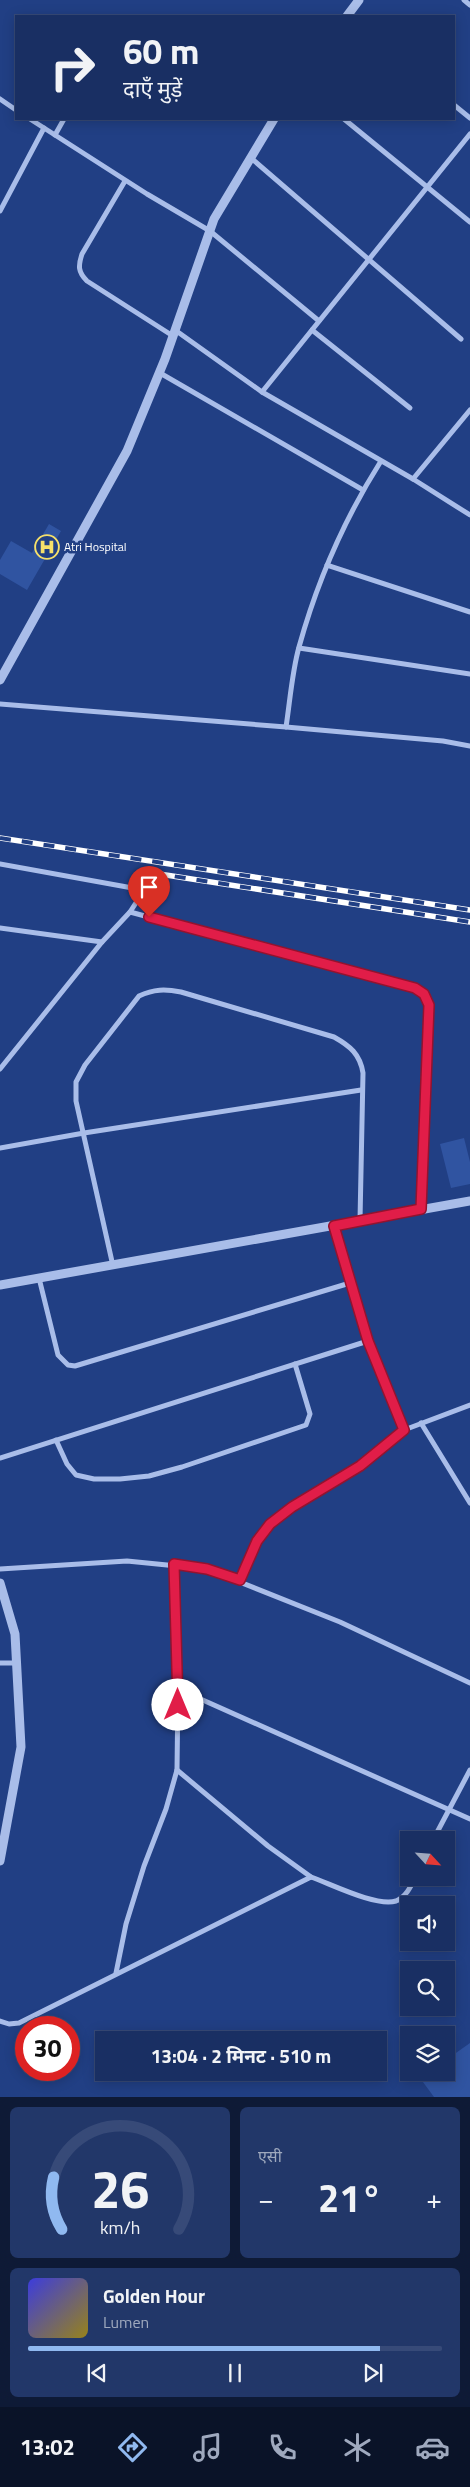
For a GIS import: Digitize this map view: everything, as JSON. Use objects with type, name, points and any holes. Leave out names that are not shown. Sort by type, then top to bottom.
[{"type":"street","points":[[348,15],[359,0]]},
{"type":"street","points":[[464,0],[470,5]]},
{"type":"street","points":[[0,99],[15,109]]},
{"type":"street","points":[[455,105],[470,118]]},
{"type":"street","points":[[32,120],[125,181],[210,231],[319,321]]},
{"type":"street","points":[[55,135],[63,120]]},
{"type":"street","points":[[0,680],[127,451],[160,373],[214,219],[273,120]]},
{"type":"street","points":[[345,120],[470,222]]},
{"type":"street","points":[[0,211],[44,128]]},
{"type":"street","points":[[262,392],[470,134]]},
{"type":"street","points":[[251,158],[461,339]]},
{"type":"street","points":[[125,181],[78,264],[80,273],[87,281],[174,333],[262,392],[413,479],[470,515]]},
{"type":"street","points":[[312,330],[410,408]]},
{"type":"street","points":[[160,373],[363,490]]},
{"type":"street","points":[[413,479],[470,410]]},
{"type":"street","points":[[286,727],[299,648],[327,565],[363,490],[381,461]]},
{"type":"street","points":[[327,565],[470,612]]},
{"type":"street","points":[[299,648],[470,674]]},
{"type":"street","points":[[0,704],[443,741],[470,746]]},
{"type":"street","points":[[0,864],[138,890],[141,895],[130,912],[102,942],[0,1069]]},
{"type":"street","points":[[130,912],[405,986],[424,994],[429,1005],[421,1209]]},
{"type":"street","points":[[0,928],[102,942]]},
{"type":"street","points":[[113,1266],[76,1101],[76,1082],[85,1065],[139,996],[152,990],[166,989],[181,992],[334,1036],[350,1046],[361,1061],[363,1073],[361,1090],[360,1220]]},
{"type":"street","points":[[0,1148],[361,1090]]},
{"type":"street","points":[[0,1285],[470,1201]]},
{"type":"street","points":[[334,1226],[368,1341],[404,1430]]},
{"type":"street","points":[[39,1278],[58,1355],[68,1365],[75,1366],[350,1283]]},
{"type":"street","points":[[0,1458],[368,1341]]},
{"type":"street","points":[[56,1440],[71,1470],[84,1478],[120,1479],[149,1476],[182,1467],[306,1425],[310,1414],[295,1364]]},
{"type":"street","points":[[240,1580],[257,1541],[270,1524],[292,1507],[360,1466],[404,1430],[470,1404]]},
{"type":"street","points":[[421,1423],[470,1503]]},
{"type":"street","points":[[0,1569],[127,1561],[174,1564],[207,1569],[240,1580],[340,1622],[470,1683]]},
{"type":"street","points":[[116,1973],[126,1924],[144,1866],[166,1809],[177,1770],[178,1689],[174,1564]]},
{"type":"street","points":[[0,1583],[14,1634],[21,1747],[0,1861]]},
{"type":"street","points":[[0,1663],[16,1663]]},
{"type":"street","points":[[178,1689],[470,1819]]},
{"type":"street","points":[[177,1770],[268,1846],[311,1877],[384,1903],[398,1900],[411,1886]]},
{"type":"street","points":[[438,1831],[470,1770]]},
{"type":"street","points":[[0,2021],[9,2024],[19,2023],[311,1877]]},
{"type":"building","points":[[49,524],[61,531],[27,590],[0,574],[0,560],[11,541],[32,553]]},
{"type":"building","points":[[464,1138],[470,1162],[470,1184],[451,1188],[440,1144]]},
{"type":"building","points":[[470,2043],[470,2097],[434,2097],[422,2081],[455,2081],[455,2054]]},
{"type":"railway","points":[[0,838],[470,910]]},
{"type":"railway","points":[[153,873],[470,922]]},
{"type":"place","name":"Atri Hospital","points":[[47,547]]},
{"type":"route","points":[[149,917],[415,988],[424,994],[429,1005],[421,1209],[334,1226],[368,1341],[404,1430],[360,1466],[292,1507],[270,1524],[257,1541],[240,1580],[207,1569],[174,1564],[178,1705]]}]
